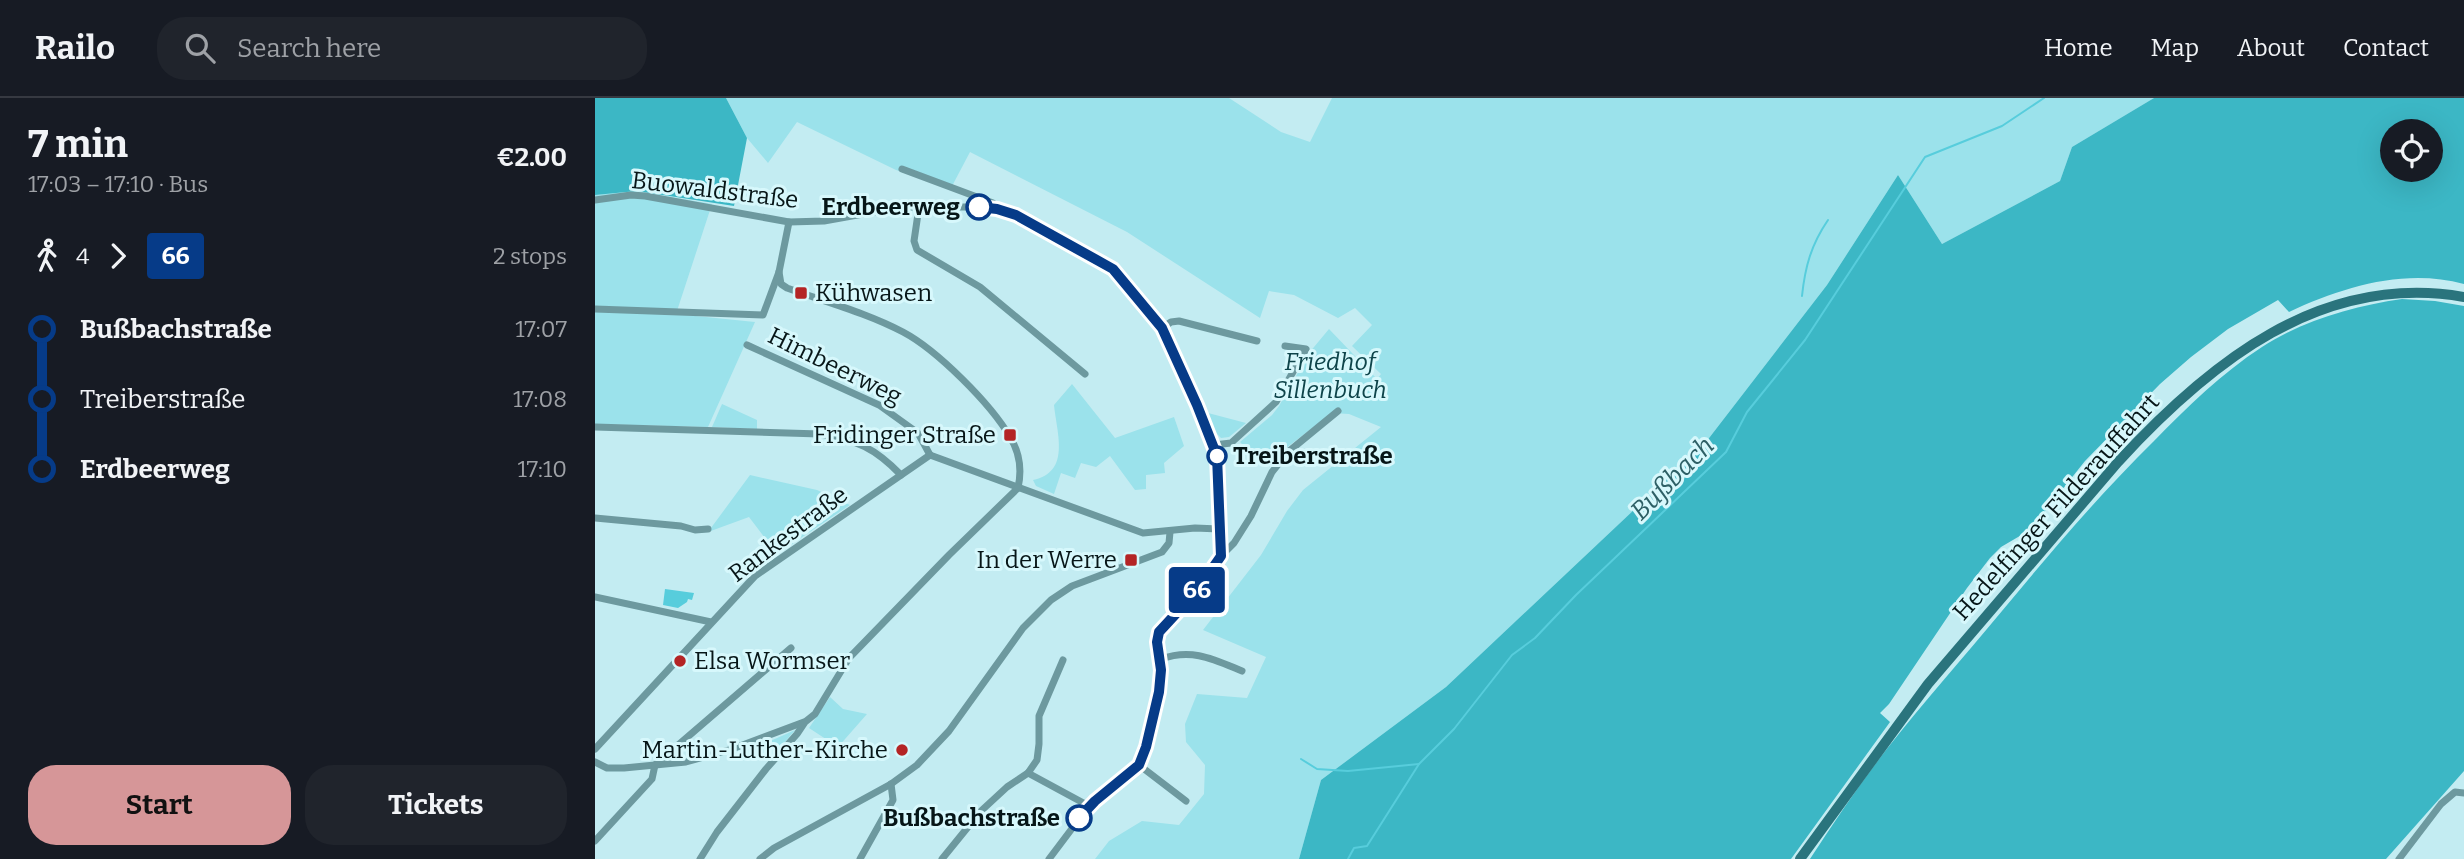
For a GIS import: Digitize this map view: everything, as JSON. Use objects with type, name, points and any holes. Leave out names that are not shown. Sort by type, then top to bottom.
[{"type":"main road","name":"Hedelfinger Filderauffahrt","points":[[1800,859],[1880,747],[1951,656],[2118,462],[2189,391],[2256,342],[2286,325],[2335,305],[2357,298],[2400,292],[2464,297]]},
{"type":"street","name":"Buowaldstraße","points":[[902,169],[993,203],[997,209]]},
{"type":"street","name":"Buowaldstraße","points":[[595,200],[631,195],[645,196],[789,222],[824,221],[877,210],[919,207],[997,209],[1016,215],[1113,269],[1162,328],[1214,445],[1218,466],[1221,556]]},
{"type":"street","points":[[919,207],[914,241],[917,250],[980,287],[1085,374]]},
{"type":"street","points":[[595,309],[763,315],[779,272],[789,222]]},
{"type":"street","points":[[700,859],[717,832],[805,722],[815,714],[849,658],[1018,488],[1021,475],[1020,461],[1010,435],[933,352],[905,333],[868,316],[787,288],[781,284],[779,272]]},
{"type":"street","points":[[1162,328],[1171,322],[1179,321],[1257,341]]},
{"type":"street","name":"Himbeerweg","points":[[747,345],[879,405],[918,433],[930,455]]},
{"type":"street","points":[[1214,445],[1231,443],[1276,402],[1306,349],[1285,346]]},
{"type":"street","points":[[1049,859],[1089,806],[1139,765],[1159,692],[1159,632],[1196,592],[1221,556],[1234,543],[1272,472],[1288,452],[1338,411]]},
{"type":"street","points":[[595,427],[820,434],[846,438],[868,447],[901,475]]},
{"type":"street","points":[[930,455],[1143,533],[1195,528],[1219,529]]},
{"type":"street","name":"Rankestraße","points":[[595,749],[747,584],[930,455]]},
{"type":"street","points":[[595,518],[695,530],[708,529]]},
{"type":"street","points":[[760,859],[773,848],[891,784],[917,765],[937,745],[1023,628],[1051,600],[1072,586],[1162,552],[1169,543],[1170,532]]},
{"type":"street","points":[[595,597],[711,621]]},
{"type":"street","points":[[595,841],[652,779],[655,765],[791,648]]},
{"type":"street","points":[[1161,659],[1179,653],[1190,653],[1242,671]]},
{"type":"street","points":[[942,859],[981,811],[1007,787],[1028,773],[1037,760],[1039,716],[1063,660]]},
{"type":"street","points":[[595,762],[607,768],[624,768],[686,762],[732,749],[805,722]]},
{"type":"street","points":[[1139,765],[1186,801]]},
{"type":"street","points":[[1028,773],[1089,806]]},
{"type":"street","points":[[860,859],[893,800],[891,784]]},
{"type":"street","points":[[2399,859],[2441,804],[2455,792],[2464,793]]},
{"type":"green space","name":"Friedhof Sillenbuch","points":[[726,98],[1229,98],[1281,132],[1310,142],[1332,98],[2154,98],[2072,147],[2060,181],[1942,244],[1898,175],[1827,285],[1706,442],[1446,687],[1321,780],[1299,859],[1095,859],[1109,841],[1142,821],[1179,825],[1204,794],[1205,765],[1186,742],[1185,724],[1197,694],[1247,698],[1266,657],[1203,630],[1261,555],[1303,490],[1381,427],[1349,414],[1332,413],[1286,448],[1272,465],[1240,442],[1272,415],[1309,353],[1329,329],[1377,379],[1381,374],[1352,346],[1372,325],[1355,308],[1338,318],[1294,295],[1269,291],[1260,318],[1127,232],[970,152],[951,188],[896,170],[797,122],[768,163],[747,138]]},
{"type":"green space","points":[[637,191],[712,204],[676,314],[755,322],[708,427],[595,424],[595,195]]},
{"type":"green space","points":[[1072,384],[1115,438],[1174,417],[1184,446],[1164,463],[1165,473],[1146,475],[1146,489],[1135,490],[1110,456],[1096,467],[1081,463],[1075,478],[1061,473],[1054,494],[1036,486],[1033,480],[1045,476],[1053,469],[1057,460],[1059,439],[1054,405]]},
{"type":"green space","points":[[722,404],[757,420],[757,429],[712,427]]},
{"type":"green space","points":[[1208,413],[1246,423],[1229,437],[1221,438],[1214,431]]},
{"type":"green space","points":[[750,475],[817,490],[850,505],[777,554],[749,517],[708,532]]},
{"type":"green space","points":[[830,697],[843,709],[867,714],[838,747],[809,728]]},
{"type":"green space","points":[[795,730],[769,761],[757,747]]},
{"type":"shaded area","points":[[595,98],[726,98],[747,138],[734,206],[637,191],[595,195]]},
{"type":"shaded area","points":[[2154,98],[2464,98],[2464,284],[2419,278],[2397,279],[2352,288],[2289,312],[2278,300],[2228,329],[2191,357],[2160,384],[2085,461],[2030,530],[2001,547],[1990,558],[1889,704],[1880,713],[1890,722],[1791,859],[1299,859],[1321,780],[1446,687],[1706,442],[1827,285],[1898,175],[1942,244],[2060,181],[2072,147]]},
{"type":"shaded area","points":[[2402,299],[2464,306],[2464,771],[2386,859],[1810,859],[1886,750],[2038,567],[2134,461],[2192,403],[2247,357],[2278,337],[2348,310]]},
{"type":"shaded area","points":[[665,589],[694,593],[692,600],[688,599],[678,608],[663,605]]},
{"type":"waterway","name":"Bußbach","points":[[1348,859],[1354,848],[1367,846],[1419,764],[1454,729],[1512,655],[1535,638],[1576,595],[1726,452],[1747,412],[1805,340],[1925,157],[2002,126],[2044,98]]},
{"type":"waterway","points":[[1802,296],[1810,256],[1828,220]]},
{"type":"waterway","points":[[1301,759],[1317,769],[1348,771],[1419,764]]},
{"type":"bus line","name":"66","points":[[979,207],[1016,215],[1113,269],[1162,328],[1217,456],[1221,556],[1196,592],[1159,632],[1159,692],[1139,765],[1089,806],[1079,818]]},
{"type":"place","name":"Erdbeerweg","points":[[979,207]]},
{"type":"place","name":"Kühwasen","points":[[801,293]]},
{"type":"place","name":"Fridinger Straße","points":[[1010,435]]},
{"type":"place","name":"Treiberstraße","points":[[1217,456]]},
{"type":"place","name":"In der Werre","points":[[1131,560]]},
{"type":"place","name":"Elsa Wormser","points":[[680,661]]},
{"type":"place","name":"Martin-Luther-Kirche","points":[[902,750]]},
{"type":"place","name":"Bußbachstraße","points":[[1079,818]]}]
